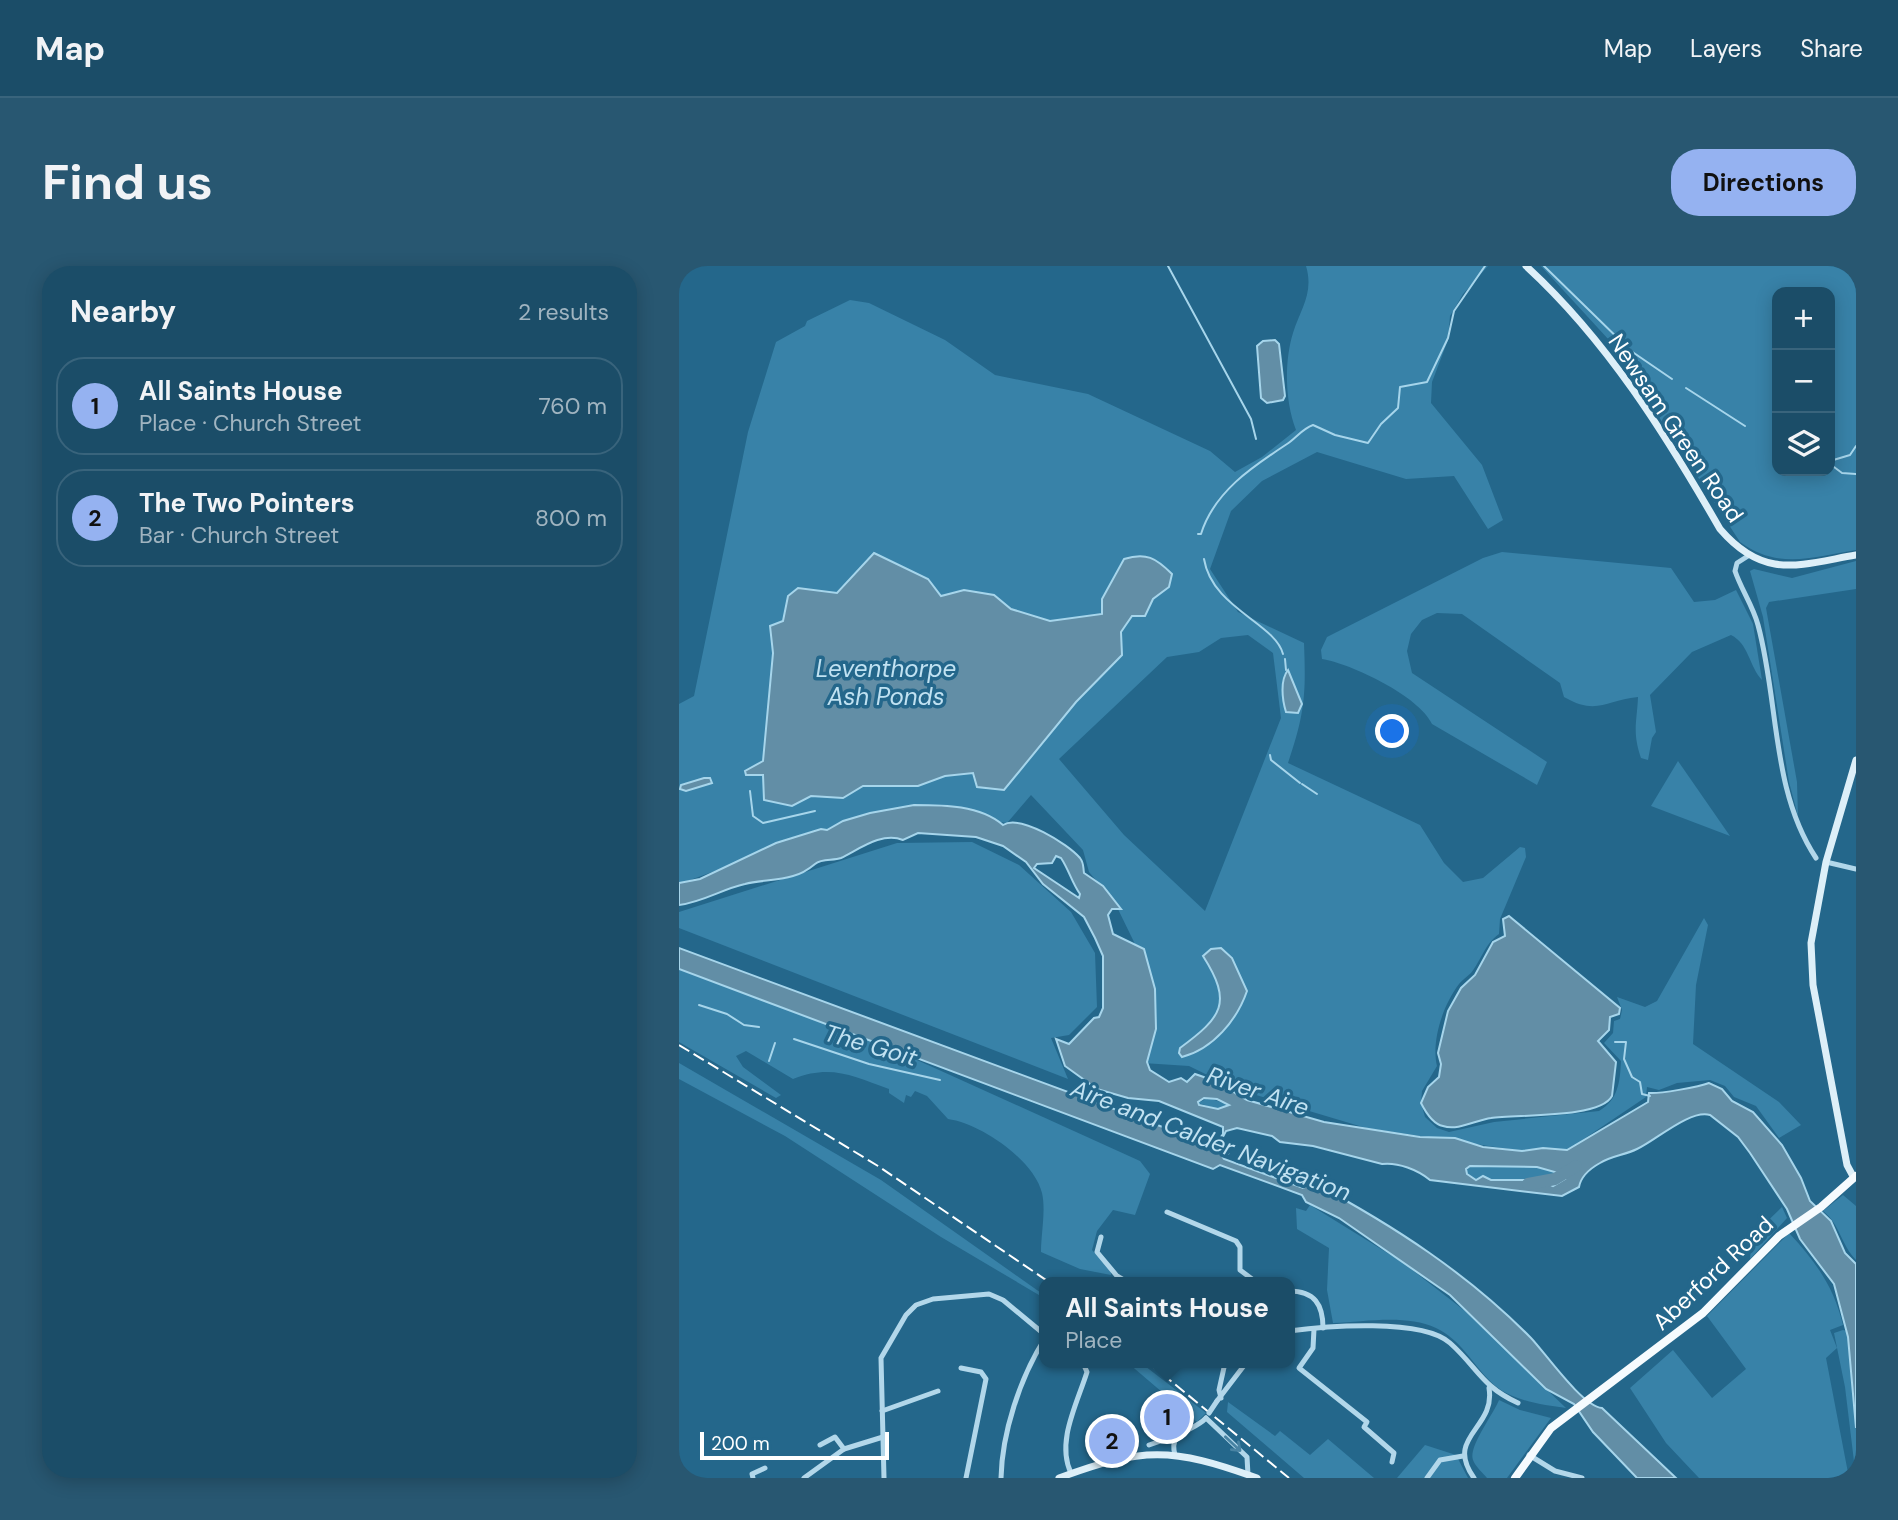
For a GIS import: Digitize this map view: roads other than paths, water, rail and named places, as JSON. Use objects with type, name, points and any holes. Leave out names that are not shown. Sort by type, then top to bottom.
[{"type":"main road","name":"Aberford Road","points":[[1529,1455],[1551,1428],[1703,1313],[1793,1226],[1821,1207],[1855,1177]]},
{"type":"main road","points":[[1515,1478],[1529,1455]]},
{"type":"street","name":"Newsam Green Road","points":[[1526,266],[1584,328],[1630,385],[1720,529],[1748,556]]},
{"type":"street","points":[[1816,858],[1795,820],[1785,785],[1758,622],[1735,571],[1737,563],[1748,556],[1766,563],[1803,567],[1856,555]]},
{"type":"street","points":[[1855,1177],[1847,1165],[1812,975],[1811,943],[1826,862],[1856,760]]},
{"type":"street","points":[[1826,862],[1856,869]]},
{"type":"street","points":[[1167,1212],[1236,1241],[1240,1247],[1240,1270],[1249,1277]]},
{"type":"street","points":[[1101,1237],[1097,1252],[1119,1277]]},
{"type":"street","points":[[1295,1293],[1315,1298],[1321,1305],[1323,1328]]},
{"type":"street","points":[[884,1478],[884,1349],[905,1315],[916,1305],[933,1299],[989,1294],[1023,1314],[1039,1329]]},
{"type":"street","points":[[1295,1331],[1411,1327],[1433,1333],[1448,1341],[1489,1388],[1518,1403]]},
{"type":"street","points":[[1314,1329],[1313,1348],[1299,1368],[1367,1422],[1364,1427],[1394,1453],[1392,1462]]},
{"type":"street","points":[[1001,1478],[1005,1444],[1031,1361],[1039,1349]]},
{"type":"street","points":[[961,1368],[981,1372],[986,1382],[973,1434],[967,1478]]},
{"type":"street","points":[[1071,1473],[1064,1459],[1064,1444],[1087,1372],[1085,1368]]},
{"type":"street","points":[[1219,1399],[1224,1368]]},
{"type":"street","points":[[1150,1445],[1175,1436],[1205,1418],[1242,1368]]},
{"type":"street","points":[[1474,1478],[1463,1457],[1465,1443],[1488,1411],[1489,1388]]},
{"type":"street","points":[[882,1411],[938,1391]]},
{"type":"street","points":[[1205,1418],[1247,1457],[1248,1475]]},
{"type":"street","points":[[1175,1436],[1172,1443],[1175,1455]]},
{"type":"street","points":[[820,1445],[835,1437],[844,1449]]},
{"type":"street","points":[[804,1478],[844,1449],[883,1437]]},
{"type":"street","points":[[1389,1447],[1395,1440]]},
{"type":"street","points":[[1059,1478],[1115,1458],[1156,1453],[1175,1455],[1257,1478]]},
{"type":"street","points":[[1529,1455],[1555,1471],[1582,1478]]},
{"type":"street","points":[[1427,1478],[1440,1460],[1463,1457]]},
{"type":"street","points":[[753,1478],[752,1474],[765,1468]]},
{"type":"water","points":[[1275,340],[1279,344],[1285,396],[1283,400],[1267,403],[1261,398],[1257,346],[1263,341]]},
{"type":"water","name":"Leventhorpe Ash Ponds","points":[[874,553],[928,579],[941,596],[964,590],[994,595],[1011,609],[1050,621],[1102,614],[1102,599],[1124,559],[1145,556],[1161,564],[1172,574],[1169,587],[1153,599],[1145,616],[1132,616],[1121,632],[1122,655],[1076,702],[1004,790],[977,787],[973,773],[945,776],[918,786],[863,786],[843,798],[811,796],[792,806],[764,800],[763,775],[746,775],[745,771],[763,761],[773,653],[770,626],[783,621],[788,596],[798,588],[837,593]]},
{"type":"water","points":[[1288,670],[1302,704],[1298,713],[1286,712],[1283,684]]},
{"type":"water","points":[[710,778],[712,783],[686,791],[680,789],[681,785]]},
{"type":"water","points":[[914,805],[973,810],[994,818],[1003,825],[1011,823],[1032,827],[1074,852],[1082,862],[1084,873],[1103,886],[1121,909],[1112,909],[1108,915],[1113,934],[1144,949],[1155,989],[1156,1029],[1147,1062],[1150,1070],[1169,1082],[1181,1078],[1187,1082],[1195,1074],[1215,1081],[1247,1100],[1324,1122],[1420,1137],[1455,1138],[1483,1147],[1522,1151],[1543,1148],[1567,1150],[1648,1102],[1649,1093],[1709,1083],[1722,1089],[1732,1101],[1753,1112],[1782,1145],[1801,1178],[1810,1201],[1831,1221],[1845,1253],[1856,1264],[1856,1428],[1848,1337],[1834,1284],[1800,1239],[1787,1209],[1750,1153],[1738,1137],[1710,1115],[1702,1114],[1683,1121],[1637,1149],[1593,1167],[1582,1179],[1579,1187],[1562,1196],[1430,1180],[1401,1166],[1382,1164],[1313,1146],[1280,1142],[1272,1136],[1237,1128],[1226,1131],[1217,1148],[1229,1154],[1220,1153],[1224,1159],[1303,1188],[1314,1183],[1429,1252],[1481,1292],[1531,1338],[1585,1399],[1602,1408],[1676,1478],[1637,1478],[1593,1432],[1574,1404],[1546,1389],[1450,1295],[1339,1218],[1306,1202],[1302,1195],[1220,1165],[1213,1169],[679,969],[679,948],[1214,1146],[1223,1134],[1223,1127],[1159,1101],[1128,1098],[1097,1089],[1065,1066],[1056,1039],[1069,1044],[1094,1018],[1099,1017],[1103,1008],[1103,956],[1084,917],[1043,884],[1026,862],[1003,846],[976,837],[918,833],[903,840],[887,838],[841,858],[818,862],[796,875],[745,884],[679,905],[679,883],[700,879],[776,843],[821,829],[827,830],[843,821]],"holes":[[[1056,856],[1064,863],[1080,894],[1079,898],[1034,868],[1037,864],[1052,863]],[[1204,1098],[1217,1099],[1229,1105],[1218,1109],[1199,1105],[1198,1102]],[[1470,1166],[1537,1167],[1562,1174],[1565,1179],[1553,1186],[1540,1180],[1491,1180],[1483,1176],[1476,1180],[1467,1174],[1466,1169]]]},
{"type":"water","points":[[1509,916],[1620,1008],[1619,1014],[1610,1017],[1609,1030],[1598,1041],[1616,1062],[1612,1096],[1592,1109],[1575,1112],[1491,1118],[1461,1126],[1439,1125],[1421,1103],[1428,1087],[1439,1077],[1441,1064],[1438,1053],[1448,1011],[1461,988],[1475,975],[1493,942],[1505,936],[1503,919]]},
{"type":"water","points":[[1221,948],[1232,958],[1247,991],[1237,1012],[1222,1032],[1204,1047],[1182,1057],[1180,1048],[1206,1027],[1219,1008],[1218,986],[1203,956],[1211,949]]},
{"type":"waterway","points":[[1168,266],[1251,419],[1256,439]]},
{"type":"waterway","points":[[1198,534],[1201,534],[1215,505],[1236,482],[1309,427],[1313,425],[1335,435],[1368,443],[1381,424],[1398,408],[1400,387],[1427,382],[1448,338],[1454,311],[1485,266]]},
{"type":"waterway","points":[[1544,266],[1631,351],[1672,379]]},
{"type":"waterway","points":[[1686,388],[1745,426]]},
{"type":"waterway","points":[[1835,460],[1850,455],[1856,446]]},
{"type":"waterway","points":[[1835,468],[1842,473],[1856,474]]},
{"type":"waterway","points":[[1204,559],[1209,576],[1219,590],[1268,633],[1278,643],[1283,654]]},
{"type":"waterway","points":[[1285,659],[1286,670]]},
{"type":"waterway","points":[[1270,755],[1271,760],[1300,783]]},
{"type":"waterway","points":[[1302,784],[1317,794]]},
{"type":"waterway","points":[[750,791],[753,816],[763,823],[815,811]]},
{"type":"waterway","name":"The Goit","points":[[699,1005],[727,1014],[744,1025],[759,1027]]},
{"type":"waterway","name":"The Goit","points":[[794,1039],[869,1064],[940,1080]]},
{"type":"waterway","points":[[1615,1042],[1626,1042],[1624,1059],[1632,1077],[1640,1082],[1642,1094],[1650,1096]]},
{"type":"waterway","points":[[769,1061],[775,1043]]},
{"type":"waterway","name":"River Aire","points":[[1528,1184],[1555,1179],[1576,1166]]},
{"type":"railway","points":[[679,1045],[878,1166],[1042,1277]]},
{"type":"railway","points":[[1155,1368],[1289,1478]]},
{"type":"place","name":"All Saints House","points":[[1167,1417]]},
{"type":"place","name":"The Two Pointers","points":[[1112,1441]]},
{"type":"water label","name":"Aire and Calder Navigation","points":[[1211,1140]]}]
